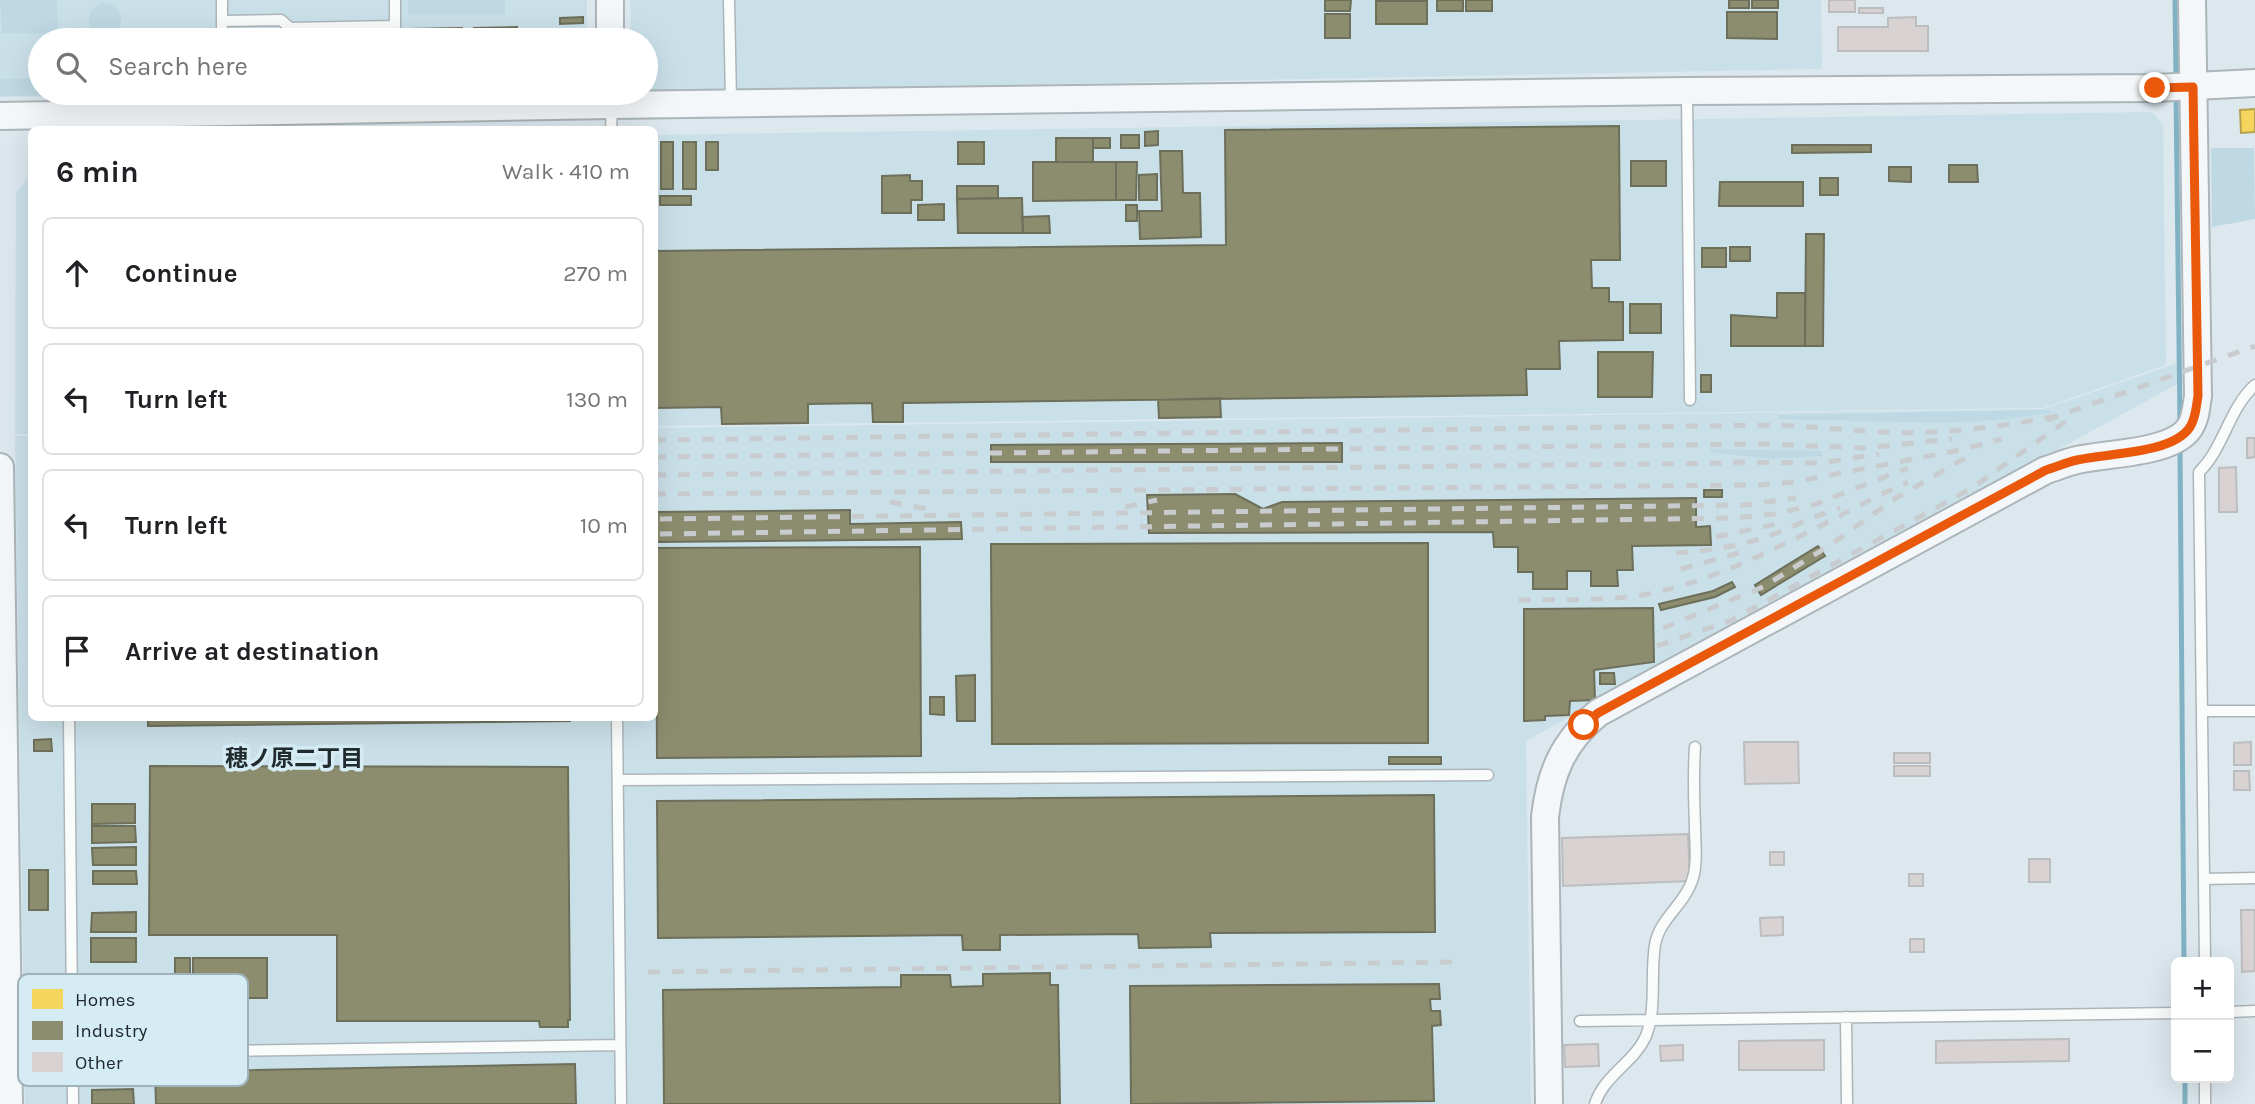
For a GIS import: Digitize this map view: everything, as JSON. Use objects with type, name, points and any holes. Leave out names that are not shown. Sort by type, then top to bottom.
[{"type":"street","points":[[610,0],[610,28]]},
{"type":"street","points":[[1549,1104],[1546,809],[1549,786],[1562,754],[1584,725],[1611,706],[2046,470],[2077,460],[2174,441],[2189,429],[2196,415],[2198,396],[2192,0]]},
{"type":"street","points":[[0,116],[223,108],[611,109],[731,104],[2193,87],[2255,83]]},
{"type":"street","points":[[0,467],[4,1038],[9,1104]]},
{"type":"lane","points":[[222,0],[222,28]]},
{"type":"lane","points":[[222,21],[281,20],[290,27],[395,26],[395,0]]},
{"type":"lane","points":[[729,0],[731,104]]},
{"type":"lane","points":[[1687,91],[1690,400]]},
{"type":"lane","points":[[2205,957],[2199,472],[2213,455],[2238,407],[2255,385]]},
{"type":"lane","points":[[2202,711],[2255,711]]},
{"type":"lane","points":[[69,721],[72,974]]},
{"type":"lane","points":[[617,721],[621,1104]]},
{"type":"lane","points":[[1595,1104],[1610,1078],[1629,1062],[1639,1048],[1651,1020],[1654,946],[1658,932],[1686,892],[1694,871],[1695,747]]},
{"type":"lane","points":[[618,780],[1488,775]]},
{"type":"lane","points":[[2204,878],[2255,878]]},
{"type":"lane","points":[[2234,1012],[2255,1011]]},
{"type":"lane","points":[[1580,1021],[2171,1013]]},
{"type":"lane","points":[[1846,1017],[1847,1104]]},
{"type":"lane","points":[[248,1051],[620,1045]]},
{"type":"lane","points":[[2205,1083],[2205,1104]]},
{"type":"lane","points":[[73,1086],[73,1104]]},
{"type":"shaded area","points":[[0,0],[587,0],[587,28],[28,28],[28,97],[0,97]]},
{"type":"shaded area","points":[[0,0],[57,0],[58,28],[28,28],[28,33],[2,33]]},
{"type":"shaded area","points":[[408,0],[505,0],[505,14],[408,14]]},
{"type":"shaded area","points":[[630,0],[1821,0],[1822,69],[658,92],[658,28],[631,28]]},
{"type":"shaded area","points":[[99,4],[111,4],[117,7],[120,13],[118,28],[92,28],[90,25],[90,13],[93,7]]},
{"type":"shaded area","points":[[28,78],[28,96],[0,96],[0,79]]},
{"type":"shaded area","points":[[2152,112],[2163,125],[2166,365],[2043,408],[658,426],[658,135]]},
{"type":"shaded area","points":[[2211,148],[2254,148],[2255,219],[2212,227]]},
{"type":"shaded area","points":[[28,177],[28,434],[15,434],[16,193]]},
{"type":"shaded area","points":[[2183,361],[2183,381],[1526,741],[1531,1104],[25,1104],[25,1086],[248,1086],[248,974],[23,974],[15,436],[28,436],[28,721],[658,721],[658,428],[2043,409]]},
{"type":"shaded area","points":[[2050,410],[2051,413],[1998,420],[1945,423],[1778,419],[1778,415]]},
{"type":"shaded area","points":[[1710,449],[1822,451],[1822,456],[1771,459],[1710,452]]},
{"type":"building: Homes","points":[[2255,109],[2255,132],[2241,133],[2240,110]]},
{"type":"building: Industry","points":[[1325,0],[1351,0],[1350,11],[1325,11]]},
{"type":"building: Industry","points":[[1437,0],[1463,0],[1463,11],[1437,11]]},
{"type":"building: Industry","points":[[1466,0],[1492,0],[1492,11],[1466,11]]},
{"type":"building: Industry","points":[[1729,0],[1749,0],[1749,8],[1729,8]]},
{"type":"building: Industry","points":[[1752,0],[1778,0],[1778,8],[1752,8]]},
{"type":"building: Industry","points":[[1376,1],[1427,1],[1427,24],[1376,24]]},
{"type":"building: Industry","points":[[1727,12],[1777,12],[1777,39],[1727,38]]},
{"type":"building: Industry","points":[[1325,14],[1350,14],[1350,38],[1325,38]]},
{"type":"building: Industry","points":[[583,17],[583,23],[560,24],[560,18]]},
{"type":"building: Industry","points":[[1619,126],[1620,260],[1591,260],[1592,288],[1609,288],[1609,302],[1623,302],[1623,340],[1559,341],[1560,369],[1526,369],[1527,395],[903,403],[903,422],[873,422],[872,403],[808,404],[808,423],[722,424],[721,407],[658,408],[658,251],[1226,245],[1225,130]]},
{"type":"building: Industry","points":[[1158,131],[1158,145],[1145,146],[1145,132]]},
{"type":"building: Industry","points":[[1121,135],[1139,135],[1139,148],[1121,148]]},
{"type":"building: Industry","points":[[1056,138],[1093,138],[1093,162],[1056,162]]},
{"type":"building: Industry","points":[[1093,138],[1110,138],[1110,148],[1093,148]]},
{"type":"building: Industry","points":[[661,142],[673,142],[673,189],[661,189]]},
{"type":"building: Industry","points":[[683,142],[696,142],[696,189],[683,189]]},
{"type":"building: Industry","points":[[706,142],[718,142],[718,170],[706,170]]},
{"type":"building: Industry","points":[[958,142],[984,142],[984,164],[958,164]]},
{"type":"building: Industry","points":[[1792,145],[1871,145],[1871,152],[1792,153]]},
{"type":"building: Industry","points":[[1160,151],[1182,151],[1183,193],[1200,193],[1201,237],[1140,239],[1139,211],[1162,211]]},
{"type":"building: Industry","points":[[1631,161],[1666,161],[1666,186],[1631,186]]},
{"type":"building: Industry","points":[[1033,162],[1116,162],[1116,200],[1033,201]]},
{"type":"building: Industry","points":[[1116,162],[1137,162],[1136,200],[1116,200]]},
{"type":"building: Industry","points":[[1949,165],[1977,165],[1978,182],[1949,182]]},
{"type":"building: Industry","points":[[1889,167],[1911,167],[1911,182],[1889,181]]},
{"type":"building: Industry","points":[[1157,174],[1157,200],[1139,200],[1139,175]]},
{"type":"building: Industry","points":[[910,175],[910,181],[922,181],[922,200],[911,200],[911,213],[882,213],[882,176]]},
{"type":"building: Industry","points":[[1820,178],[1838,178],[1838,195],[1820,195]]},
{"type":"building: Industry","points":[[1720,182],[1803,182],[1803,206],[1719,206]]},
{"type":"building: Industry","points":[[957,186],[998,186],[998,198],[957,199]]},
{"type":"building: Industry","points":[[660,196],[691,196],[691,205],[660,205]]},
{"type":"building: Industry","points":[[1022,198],[1023,233],[958,233],[957,199]]},
{"type":"building: Industry","points":[[944,204],[944,220],[918,220],[918,205]]},
{"type":"building: Industry","points":[[1126,205],[1137,205],[1137,221],[1126,221]]},
{"type":"building: Industry","points":[[1049,216],[1050,233],[1023,233],[1022,217]]},
{"type":"building: Industry","points":[[1806,234],[1824,234],[1823,346],[1805,346]]},
{"type":"building: Industry","points":[[1730,247],[1750,247],[1750,261],[1730,261]]},
{"type":"building: Industry","points":[[1702,248],[1726,248],[1726,267],[1702,267]]},
{"type":"building: Industry","points":[[1777,293],[1805,293],[1805,346],[1731,346],[1731,315],[1777,318]]},
{"type":"building: Industry","points":[[1630,304],[1661,304],[1661,333],[1630,333]]},
{"type":"building: Industry","points":[[1598,352],[1653,352],[1652,397],[1598,397]]},
{"type":"building: Industry","points":[[1701,375],[1711,375],[1711,392],[1701,392]]},
{"type":"building: Industry","points":[[1220,398],[1221,417],[1159,418],[1158,400]]},
{"type":"building: Industry","points":[[1342,443],[1342,462],[991,462],[991,445]]},
{"type":"building: Industry","points":[[1704,490],[1722,490],[1722,497],[1704,497]]},
{"type":"building: Industry","points":[[1235,494],[1263,509],[1282,502],[1696,498],[1696,527],[1710,526],[1711,545],[1632,546],[1633,570],[1617,570],[1618,586],[1591,586],[1591,571],[1567,571],[1567,589],[1533,589],[1533,572],[1518,572],[1518,547],[1494,547],[1493,532],[1149,533],[1147,495]]},
{"type":"building: Industry","points":[[850,510],[850,524],[961,522],[962,539],[658,542],[658,512]]},
{"type":"building: Industry","points":[[1428,543],[1428,743],[992,744],[991,544]]},
{"type":"building: Industry","points":[[1818,546],[1825,556],[1761,595],[1755,585]]},
{"type":"building: Industry","points":[[920,547],[921,756],[657,758],[658,548]]},
{"type":"building: Industry","points":[[1732,582],[1735,587],[1715,597],[1661,610],[1659,604],[1713,591]]},
{"type":"building: Industry","points":[[1653,608],[1654,662],[1594,670],[1595,700],[1570,701],[1569,715],[1545,716],[1545,720],[1524,721],[1524,609]]},
{"type":"building: Industry","points":[[1600,673],[1614,673],[1615,684],[1600,684]]},
{"type":"building: Industry","points":[[975,675],[975,721],[957,721],[956,676]]},
{"type":"building: Industry","points":[[930,697],[944,697],[944,715],[930,714]]},
{"type":"building: Industry","points":[[148,721],[570,721],[148,726]]},
{"type":"building: Industry","points":[[51,739],[52,751],[34,751],[34,740]]},
{"type":"building: Industry","points":[[1389,757],[1441,757],[1441,764],[1389,764]]},
{"type":"building: Industry","points":[[150,766],[568,767],[568,1027],[540,1027],[539,1021],[337,1021],[337,935],[149,935]]},
{"type":"building: Industry","points":[[1434,795],[1435,932],[1210,933],[1211,947],[1139,948],[1138,934],[1000,935],[1000,950],[963,950],[962,935],[658,938],[657,801]]},
{"type":"building: Industry","points":[[92,804],[135,804],[135,823],[92,824]]},
{"type":"building: Industry","points":[[92,826],[135,826],[136,842],[92,843]]},
{"type":"building: Industry","points":[[136,847],[136,865],[93,865],[92,848]]},
{"type":"building: Industry","points":[[29,870],[48,870],[48,910],[29,910]]},
{"type":"building: Industry","points":[[93,871],[136,871],[137,884],[93,884]]},
{"type":"building: Industry","points":[[136,912],[136,932],[91,932],[92,913]]},
{"type":"building: Industry","points":[[91,938],[136,938],[136,962],[91,962]]},
{"type":"building: Industry","points":[[175,958],[190,958],[190,974],[175,974]]},
{"type":"building: Industry","points":[[193,958],[267,958],[267,998],[248,998],[248,974],[193,974]]},
{"type":"building: Industry","points":[[1050,973],[1050,985],[1058,985],[1060,1104],[664,1104],[663,990],[901,987],[901,975],[950,975],[951,987],[983,986],[983,974]]},
{"type":"building: Industry","points":[[1439,984],[1440,999],[1430,999],[1431,1011],[1440,1011],[1441,1025],[1432,1026],[1434,1101],[1131,1104],[1130,986]]},
{"type":"building: Industry","points":[[575,1064],[576,1104],[156,1104],[155,1086],[248,1086],[248,1070]]},
{"type":"building: Industry","points":[[133,1089],[134,1104],[92,1104],[92,1090]]},
{"type":"building: Other","points":[[1829,0],[1855,0],[1855,12],[1829,12]]},
{"type":"building: Other","points":[[1859,8],[1883,8],[1883,13],[1859,13]]},
{"type":"building: Other","points":[[1916,17],[1916,26],[1928,26],[1928,51],[1838,51],[1838,27],[1888,27],[1888,18]]},
{"type":"building: Other","points":[[2247,438],[2255,438],[2255,457],[2247,458]]},
{"type":"building: Other","points":[[2236,467],[2237,512],[2219,512],[2219,468]]},
{"type":"building: Other","points":[[1744,742],[1798,742],[1799,783],[1745,784]]},
{"type":"building: Other","points":[[2251,742],[2251,765],[2234,765],[2234,743]]},
{"type":"building: Other","points":[[1894,753],[1930,753],[1930,763],[1894,763]]},
{"type":"building: Other","points":[[1894,766],[1930,766],[1930,776],[1894,776]]},
{"type":"building: Other","points":[[2234,771],[2249,771],[2250,790],[2234,790]]},
{"type":"building: Other","points":[[1688,834],[1690,881],[1563,886],[1562,838]]},
{"type":"building: Other","points":[[1770,852],[1784,852],[1784,865],[1770,865]]},
{"type":"building: Other","points":[[2029,859],[2050,859],[2050,882],[2029,882]]},
{"type":"building: Other","points":[[1909,874],[1923,874],[1923,886],[1909,886]]},
{"type":"building: Other","points":[[2241,910],[2255,910],[2255,971],[2242,972]]},
{"type":"building: Other","points":[[1783,917],[1783,935],[1761,936],[1760,918]]},
{"type":"building: Other","points":[[1910,939],[1924,939],[1924,952],[1910,952]]},
{"type":"building: Other","points":[[2069,1039],[2069,1061],[1936,1063],[1936,1041]]},
{"type":"building: Other","points":[[1824,1040],[1824,1070],[1739,1070],[1739,1041]]},
{"type":"building: Other","points":[[1598,1044],[1599,1066],[1565,1067],[1564,1045]]},
{"type":"building: Other","points":[[1683,1045],[1683,1060],[1661,1061],[1660,1046]]},
{"type":"waterway","points":[[2175,0],[2176,81]]},
{"type":"waterway","points":[[2176,94],[2180,424]]},
{"type":"waterway","points":[[2180,447],[2184,957]]},
{"type":"waterway","points":[[2185,1083],[2185,1104]]},
{"type":"railway","points":[[2047,420],[2255,346]]},
{"type":"railway","points":[[658,440],[1780,425],[1881,432],[1925,432],[1992,427],[2057,416]]},
{"type":"railway","points":[[1657,646],[1732,620],[1972,488],[2069,419]]},
{"type":"railway","points":[[658,457],[1762,444],[1867,448],[1952,439]]},
{"type":"railway","points":[[658,494],[1760,485],[1794,482],[1960,450],[2002,439]]},
{"type":"railway","points":[[1663,628],[1763,587],[1830,545],[1896,498],[1974,453]]},
{"type":"railway","points":[[1733,462],[1821,463],[1879,454]]},
{"type":"railway","points":[[658,475],[1740,463]]},
{"type":"railway","points":[[660,534],[1731,518],[1776,514],[1816,504],[1908,468]]},
{"type":"railway","points":[[1519,600],[1624,597],[1680,586],[1763,554],[1908,482]]},
{"type":"railway","points":[[660,519],[1744,505],[1796,498]]},
{"type":"railway","points":[[1125,507],[1157,500]]},
{"type":"railway","points":[[890,502],[928,509]]},
{"type":"railway","points":[[1676,553],[1752,541],[1840,508]]},
{"type":"railway","points":[[1716,537],[1781,523]]},
{"type":"railway","points":[[1681,569],[1742,552]]},
{"type":"railway","points":[[648,972],[1459,962]]},
{"type":"district","name":"穂ノ原二丁目","points":[[294,758]]},
{"type":"route","points":[[1584,725],[1598,713],[2046,470],[2077,460],[2174,441],[2189,429],[2196,415],[2198,396],[2193,87],[2155,88]]}]
